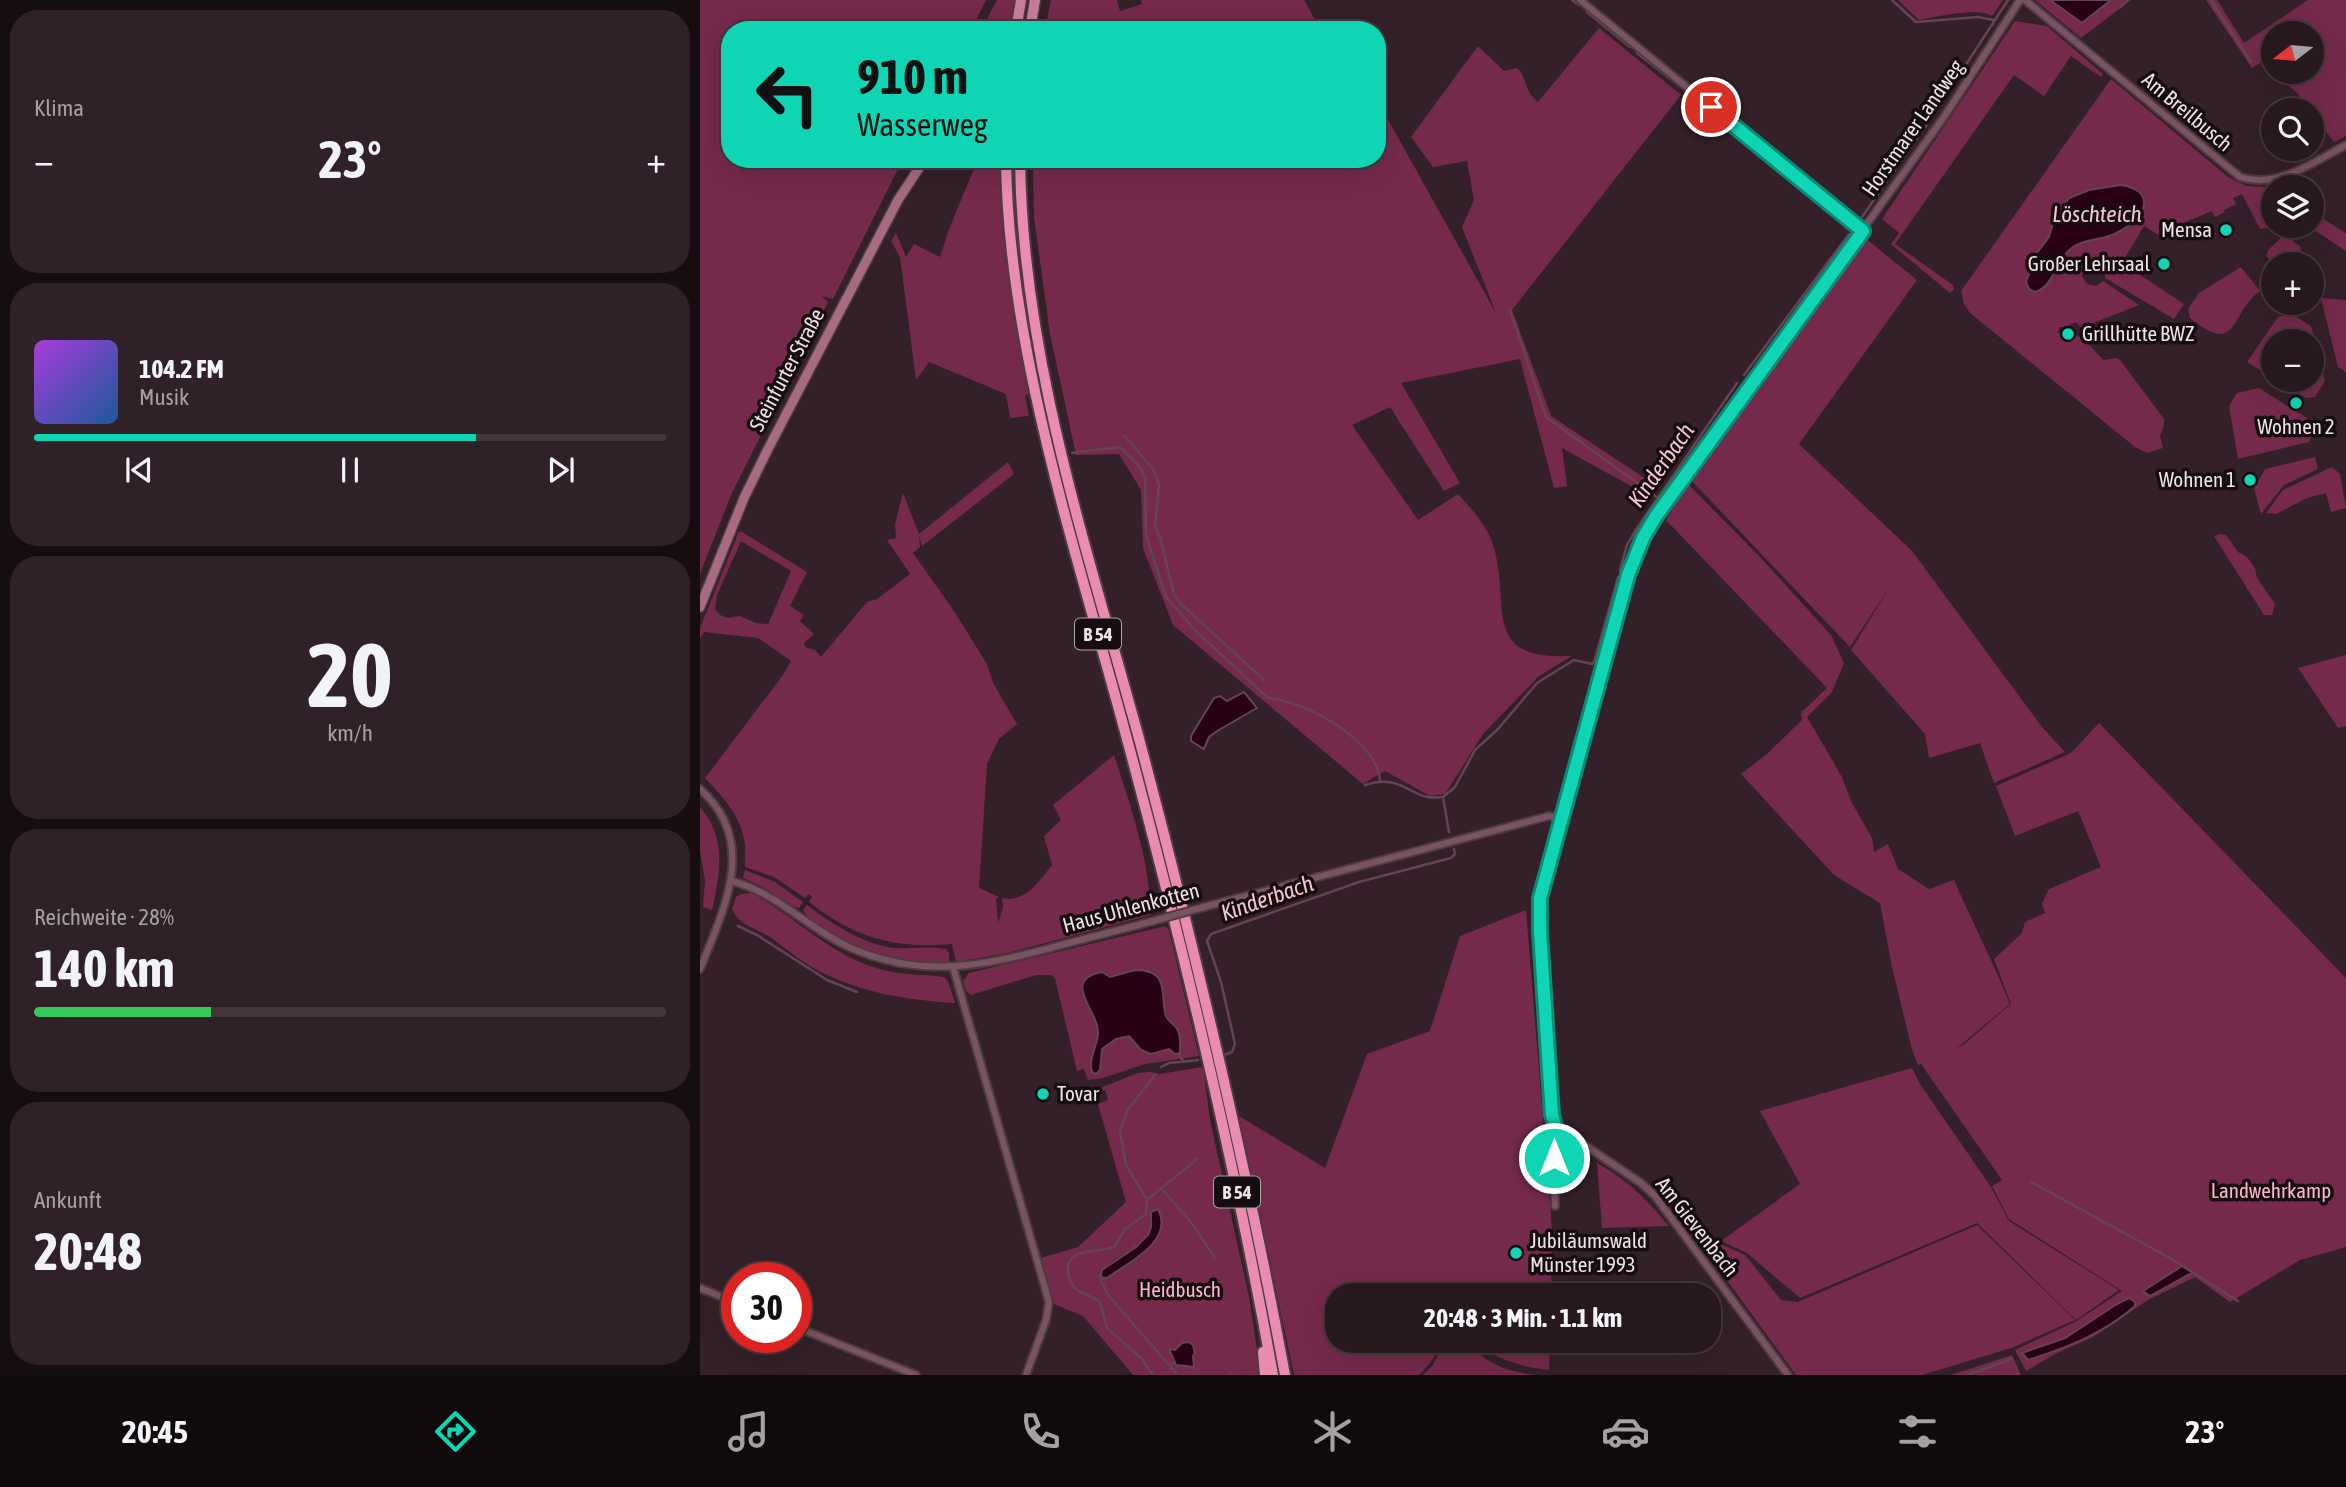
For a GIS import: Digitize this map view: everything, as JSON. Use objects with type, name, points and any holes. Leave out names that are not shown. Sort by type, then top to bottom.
[{"type":"highway","name":"B 54","points":[[1006,168],[1008,218],[1014,266],[1041,410],[1183,954],[1218,1105],[1273,1375]]},
{"type":"highway","name":"B 54","points":[[1021,168],[1028,274],[1048,393],[1080,526],[1203,988],[1249,1193],[1285,1375]]},
{"type":"highway","points":[[1255,1280],[1265,1375]]},
{"type":"main road","points":[[1018,21],[1021,0]]},
{"type":"main road","points":[[1032,21],[1035,0]]},
{"type":"main road","name":"Steinfurter Straße","points":[[700,607],[744,498],[767,451],[898,200],[919,168]]},
{"type":"street","points":[[1580,0],[1863,231]]},
{"type":"street","name":"Horstmarer Landweg","points":[[1555,1206],[1555,1125],[1552,1115],[1539,916],[1542,885],[1625,587],[1643,538],[1666,501],[1944,117],[2023,0]]},
{"type":"street","name":"Am Breilbusch","points":[[2023,0],[2240,177],[2264,181],[2280,178],[2346,145]]},
{"type":"street","points":[[700,789],[717,807],[732,845],[731,881],[700,969]]},
{"type":"street","name":"Haus Uhlenkotten","points":[[731,881],[760,891],[822,933],[861,952],[905,965],[953,967],[995,962],[1549,816],[1561,818]]},
{"type":"street","points":[[953,967],[1049,1302],[1046,1320],[1026,1375]]},
{"type":"street","name":"Am Gievenbach","points":[[1555,1125],[1655,1196],[1788,1375]]},
{"type":"street","points":[[700,1288],[721,1297]]},
{"type":"street","points":[[812,1333],[916,1375]]},
{"type":"green space","points":[[700,0],[986,0],[976,21],[721,21],[721,168],[898,168],[833,299],[822,296],[828,302],[731,495],[700,574]]},
{"type":"green space","points":[[997,0],[1015,0],[1011,21],[986,21]]},
{"type":"green space","points":[[1051,0],[1117,0],[1120,11],[1142,4],[1141,0],[1304,0],[1316,21],[1047,21]]},
{"type":"green space","points":[[1898,0],[2003,0],[1992,16],[1977,12],[1919,20]]},
{"type":"green space","points":[[2035,0],[2050,0],[2081,23],[2111,0],[2131,0],[2081,38]]},
{"type":"green space","points":[[2206,0],[2217,0],[2244,43],[2261,32],[2261,62],[2252,68]]},
{"type":"green space","points":[[2308,0],[2346,0],[2346,136],[2334,142],[2324,129],[2324,98],[2301,98],[2287,84],[2324,84],[2324,21],[2277,21]]},
{"type":"green space","points":[[2015,21],[2047,26],[2103,74],[2101,77],[2071,56],[2044,96],[2014,75],[1895,244],[1953,285],[1954,290],[1950,293],[1891,244],[1899,233],[1882,219]]},
{"type":"green space","points":[[1599,28],[1681,95],[1512,310],[1551,416],[1649,481],[1640,491],[1562,448],[1567,486],[1554,488],[1520,359],[1401,383],[1460,483],[1444,491],[1390,407],[1352,425],[1418,520],[1458,494],[1479,519],[1494,548],[1505,626],[1511,640],[1523,650],[1543,655],[1572,656],[1539,676],[1483,734],[1445,794],[1430,796],[1385,771],[1363,784],[1173,625],[1143,548],[1141,490],[1119,454],[1076,455],[1050,334],[1034,217],[1033,168],[1386,168],[1386,116],[1496,313],[1462,227],[1474,200],[1467,161],[1433,167],[1411,137],[1478,46],[1504,71],[1517,68],[1529,92],[1538,102]]},
{"type":"green space","points":[[2111,79],[2228,177],[2246,186],[2261,187],[2261,229],[2242,194],[2233,198],[2236,204],[2215,217],[2212,211],[2176,226],[2167,240],[2144,226],[2123,261],[2184,304],[2174,319],[2105,278],[2105,271],[2100,264],[2091,263],[2084,267],[2082,276],[2087,284],[2096,286],[2103,281],[2139,305],[2081,328],[2076,322],[2060,327],[2058,332],[2064,337],[2067,336],[2069,341],[2072,340],[2071,334],[2082,338],[2104,360],[2120,360],[2164,419],[2160,436],[2163,448],[2147,453],[2135,447],[1970,313],[1964,304],[1961,291]]},
{"type":"green space","points":[[974,168],[1002,168],[1007,254],[1032,393],[1025,395],[1029,416],[1010,418],[1006,394],[929,362],[916,380],[900,257],[891,241],[896,233],[906,257],[914,244],[940,257]]},
{"type":"green space","points":[[2324,219],[2346,233],[2346,251],[2324,237]]},
{"type":"green space","points":[[1865,238],[1917,280],[1799,444],[1912,551],[2042,727],[2065,752],[1994,783],[1980,743],[1929,758],[1925,734],[1851,650],[1889,588],[1850,647],[1689,478]]},
{"type":"green space","points":[[2281,238],[2294,238],[2293,242],[2300,246],[2301,252],[2267,252]]},
{"type":"green space","points":[[2241,267],[2260,291],[2250,300],[2232,328],[2226,333],[2217,334],[2190,318],[2188,309],[2199,293]]},
{"type":"green space","points":[[2324,298],[2346,300],[2346,372],[2338,367],[2324,310]]},
{"type":"green space","points":[[2294,315],[2312,329],[2270,329],[2278,317]]},
{"type":"green space","points":[[2261,342],[2261,371],[2247,362]]},
{"type":"green space","points":[[2259,388],[2261,392],[2265,392],[2307,418],[2312,435],[2309,442],[2238,459],[2229,406],[2237,393]]},
{"type":"green space","points":[[2296,392],[2318,392],[2315,397],[2306,398]]},
{"type":"green space","points":[[2315,457],[2318,469],[2284,485],[2261,514],[2254,488],[2265,469]]},
{"type":"green space","points":[[1008,462],[1014,474],[922,546],[919,535],[920,547],[913,553],[987,664],[993,683],[1017,724],[999,739],[987,764],[979,888],[999,897],[996,899],[998,923],[1003,907],[1002,898],[1011,899],[1025,894],[1052,865],[1044,836],[1061,820],[1053,805],[1114,755],[1143,855],[1151,915],[1008,953],[956,962],[952,944],[912,945],[859,932],[809,902],[812,897],[809,894],[805,898],[774,877],[745,867],[742,830],[723,798],[705,778],[791,661],[758,638],[704,632],[700,639],[700,628],[738,532],[807,572],[790,606],[804,615],[800,621],[814,634],[804,643],[805,647],[815,650],[821,657],[867,602],[877,599],[910,574],[887,540],[896,538],[895,524],[903,493],[919,534]],"holes":[[[741,541],[791,571],[768,624],[756,623],[740,616],[728,618],[715,609],[717,595]]]},
{"type":"green space","points":[[2332,467],[2340,474],[2346,508],[2331,512],[2326,493],[2307,498],[2276,514],[2266,513],[2283,490]]},
{"type":"green space","name":"Landwehrkamp","points":[[1687,483],[1760,557],[1831,635],[1844,663],[1832,692],[1807,717],[1842,777],[1852,803],[1872,838],[1874,852],[1888,844],[1898,869],[1929,889],[1954,880],[2010,1004],[1957,1048],[2011,1004],[1994,959],[2022,933],[2025,922],[2045,913],[2042,903],[2049,889],[2101,867],[2078,811],[2015,836],[1996,786],[2071,753],[2099,723],[2346,978],[2346,1247],[2300,1260],[2230,1302],[2195,1277],[2148,1300],[2093,1337],[2026,1371],[2015,1350],[2075,1322],[2122,1291],[2009,1219],[1992,1186],[2002,1180],[1921,1064],[1918,1065],[1892,967],[1880,903],[1834,875],[1741,774],[1767,754],[1802,720],[1801,713],[1827,688],[1666,520]],"holes":[[[2129,1298],[2127,1314],[2060,1350],[2022,1353],[2065,1338]]]},
{"type":"green space","points":[[2226,535],[2238,552],[2247,557],[2255,568],[2257,578],[2275,604],[2272,615],[2264,615],[2214,536]]},
{"type":"green space","points":[[2346,655],[2346,726],[2338,728],[2298,668]]},
{"type":"green space","points":[[700,807],[709,819],[718,843],[719,870],[712,910],[703,907],[705,880],[700,851]]},
{"type":"green space","points":[[745,870],[775,882],[803,902],[799,908],[794,907],[743,878]]},
{"type":"green space","points":[[752,893],[856,960],[891,972],[944,977],[948,981],[955,1003],[885,994],[852,985],[819,971],[770,937],[738,919],[732,909],[736,897]]},
{"type":"green space","points":[[807,905],[837,926],[873,943],[896,948],[946,949],[949,962],[915,962],[870,951],[828,932],[812,921],[803,910]]},
{"type":"green space","points":[[1526,910],[1552,1229],[1551,1283],[1325,1283],[1325,1353],[1436,1353],[1419,1375],[1294,1375],[1239,1116],[1325,1168],[1367,1054],[1430,1031],[1460,936]]},
{"type":"green space","points":[[1166,926],[1199,1056],[1145,1064],[1103,1078],[1088,1080],[1084,1069],[1077,1071],[1055,978],[1051,975],[1036,975],[971,995],[966,991],[963,981],[969,973]],"holes":[[[1105,975],[1116,976],[1165,1004],[1165,1016],[1179,1032],[1180,1053],[1096,1022],[1082,987]]]},
{"type":"green space","name":"Heidbusch","points":[[1203,1067],[1210,1120],[1249,1297],[1261,1375],[1133,1375],[1083,1316],[1054,1304],[1041,1258],[1078,1247],[1126,1202],[1098,1104],[1108,1100],[1105,1090],[1093,1093],[1138,1073],[1160,1074]],"holes":[[[1155,1210],[1162,1218],[1160,1229],[1142,1254],[1107,1278],[1100,1277],[1112,1261],[1140,1244],[1147,1236],[1150,1215]]]},
{"type":"green space","points":[[1912,1068],[1920,1084],[1991,1187],[2009,1221],[2119,1290],[2076,1320],[1977,1223],[1800,1298],[1747,1253],[1721,1241],[1800,1184],[1760,1111]]},
{"type":"green space","points":[[1597,1163],[1636,1191],[1669,1226],[1602,1228]]},
{"type":"green space","points":[[1977,1225],[2075,1320],[2011,1348],[1922,1375],[1796,1375],[1686,1228],[1745,1255],[1781,1300],[1798,1302]]},
{"type":"green space","points":[[1439,1353],[1478,1353],[1502,1367],[1536,1375],[1423,1375]]},
{"type":"green space","points":[[1491,1353],[1550,1353],[1549,1370],[1508,1361]]},
{"type":"green space","points":[[2012,1355],[2021,1375],[1951,1375]]},
{"type":"water","points":[[2050,0],[2111,0],[2082,23]]},
{"type":"water","name":"Löschteich","points":[[2121,185],[2137,190],[2144,201],[2135,220],[2115,234],[2073,247],[2042,289],[2035,292],[2029,289],[2026,282],[2033,258],[2049,237],[2054,220],[2069,198],[2089,190]]},
{"type":"water","points":[[1244,692],[1257,708],[1209,737],[1204,749],[1191,741],[1191,736],[1214,698],[1220,696],[1227,701]]},
{"type":"water","points":[[1135,970],[1146,971],[1158,978],[1163,990],[1166,1016],[1179,1033],[1180,1053],[1175,1054],[1169,1049],[1151,1054],[1141,1050],[1129,1036],[1116,1039],[1102,1049],[1100,1070],[1096,1074],[1092,1072],[1091,1062],[1098,1034],[1097,1025],[1082,989],[1084,982],[1090,976],[1102,972],[1110,977]]},
{"type":"water","points":[[1158,1209],[1162,1221],[1155,1241],[1107,1278],[1100,1277],[1102,1270],[1136,1247],[1148,1235],[1151,1212]]},
{"type":"water","points":[[2182,1266],[2193,1272],[2150,1296],[2143,1291]]},
{"type":"water","points":[[2129,1298],[2135,1302],[2135,1306],[2098,1332],[2028,1360],[2022,1353],[2065,1338]]},
{"type":"water","points":[[1189,1342],[1195,1353],[1194,1367],[1176,1365],[1169,1349],[1175,1350],[1182,1343]]},
{"type":"waterway","points":[[1572,0],[1579,5]]},
{"type":"waterway","points":[[1892,0],[1916,22],[1978,17],[1994,20]]},
{"type":"waterway","name":"Kinderbach","points":[[1937,109],[2008,0]]},
{"type":"waterway","points":[[2120,7],[2128,0]]},
{"type":"waterway","points":[[2211,0],[2251,62]]},
{"type":"waterway","points":[[1587,12],[1630,47]]},
{"type":"waterway","points":[[1637,53],[1669,78]]},
{"type":"waterway","name":"Kinderbach","points":[[1862,217],[1934,114]]},
{"type":"waterway","name":"Kinderbach","points":[[1744,375],[1849,234]]},
{"type":"waterway","points":[[1510,310],[1546,417],[1658,498]]},
{"type":"waterway","name":"Kinderbach","points":[[1620,570],[1627,545],[1637,528],[1737,383]]},
{"type":"waterway","points":[[1125,436],[1153,469],[1159,485],[1155,526],[1174,594],[1180,603],[1264,680]]},
{"type":"waterway","points":[[1072,453],[1120,447],[1141,468],[1145,479],[1146,535],[1166,597],[1198,633],[1268,698],[1301,706],[1337,725],[1353,737],[1376,765],[1380,780]]},
{"type":"waterway","name":"Kinderbach","points":[[1449,832],[1443,797],[1455,787],[1475,750],[1498,729],[1537,683],[1574,660],[1592,664],[1594,662],[1618,577]]},
{"type":"waterway","points":[[1365,785],[1389,782],[1422,795],[1441,797]]},
{"type":"waterway","name":"Kinderbach","points":[[1224,1055],[1232,1052],[1235,1044],[1221,982],[1207,941],[1211,934],[1359,882],[1451,858],[1455,854],[1454,849]]},
{"type":"waterway","points":[[738,926],[757,935],[827,980],[857,992]]},
{"type":"waterway","name":"Kinderbach","points":[[1178,1054],[1184,1062]]},
{"type":"waterway","name":"Kinderbach","points":[[1161,1067],[1169,1063],[1198,1060]]},
{"type":"waterway","name":"Kinderbach","points":[[1153,1375],[1142,1359],[1107,1328],[1100,1302],[1076,1289],[1068,1272],[1069,1262],[1073,1257],[1114,1247],[1125,1229],[1146,1214],[1147,1200],[1126,1165],[1120,1131],[1127,1111],[1155,1075]]},
{"type":"waterway","points":[[1148,1199],[1197,1159]]},
{"type":"waterway","points":[[2031,1182],[2170,1258],[2238,1301]]},
{"type":"waterway","points":[[1161,1188],[1191,1222],[1215,1258]]},
{"type":"waterway","points":[[1101,1274],[1100,1279],[1108,1295],[1169,1365],[1174,1363]]},
{"type":"waterway","points":[[1967,1375],[2012,1359]]},
{"type":"waterway","points":[[1171,1367],[1178,1375]]},
{"type":"place","name":"Mensa","points":[[2226,230]]},
{"type":"place","name":"Großer Lehrsaal","points":[[2164,264]]},
{"type":"place","name":"Grillhütte BWZ","points":[[2068,334]]},
{"type":"place","name":"Wohnen 2","points":[[2296,403]]},
{"type":"place","name":"Wohnen 1","points":[[2250,480]]},
{"type":"place","name":"Tovar","points":[[1043,1094]]},
{"type":"place","name":"Jubiläumswald Münster 1993","points":[[1516,1253]]},
{"type":"route","points":[[1554,1158],[1555,1125],[1552,1115],[1540,898],[1628,575],[1643,538],[1656,516],[1863,231],[1711,107]]}]
